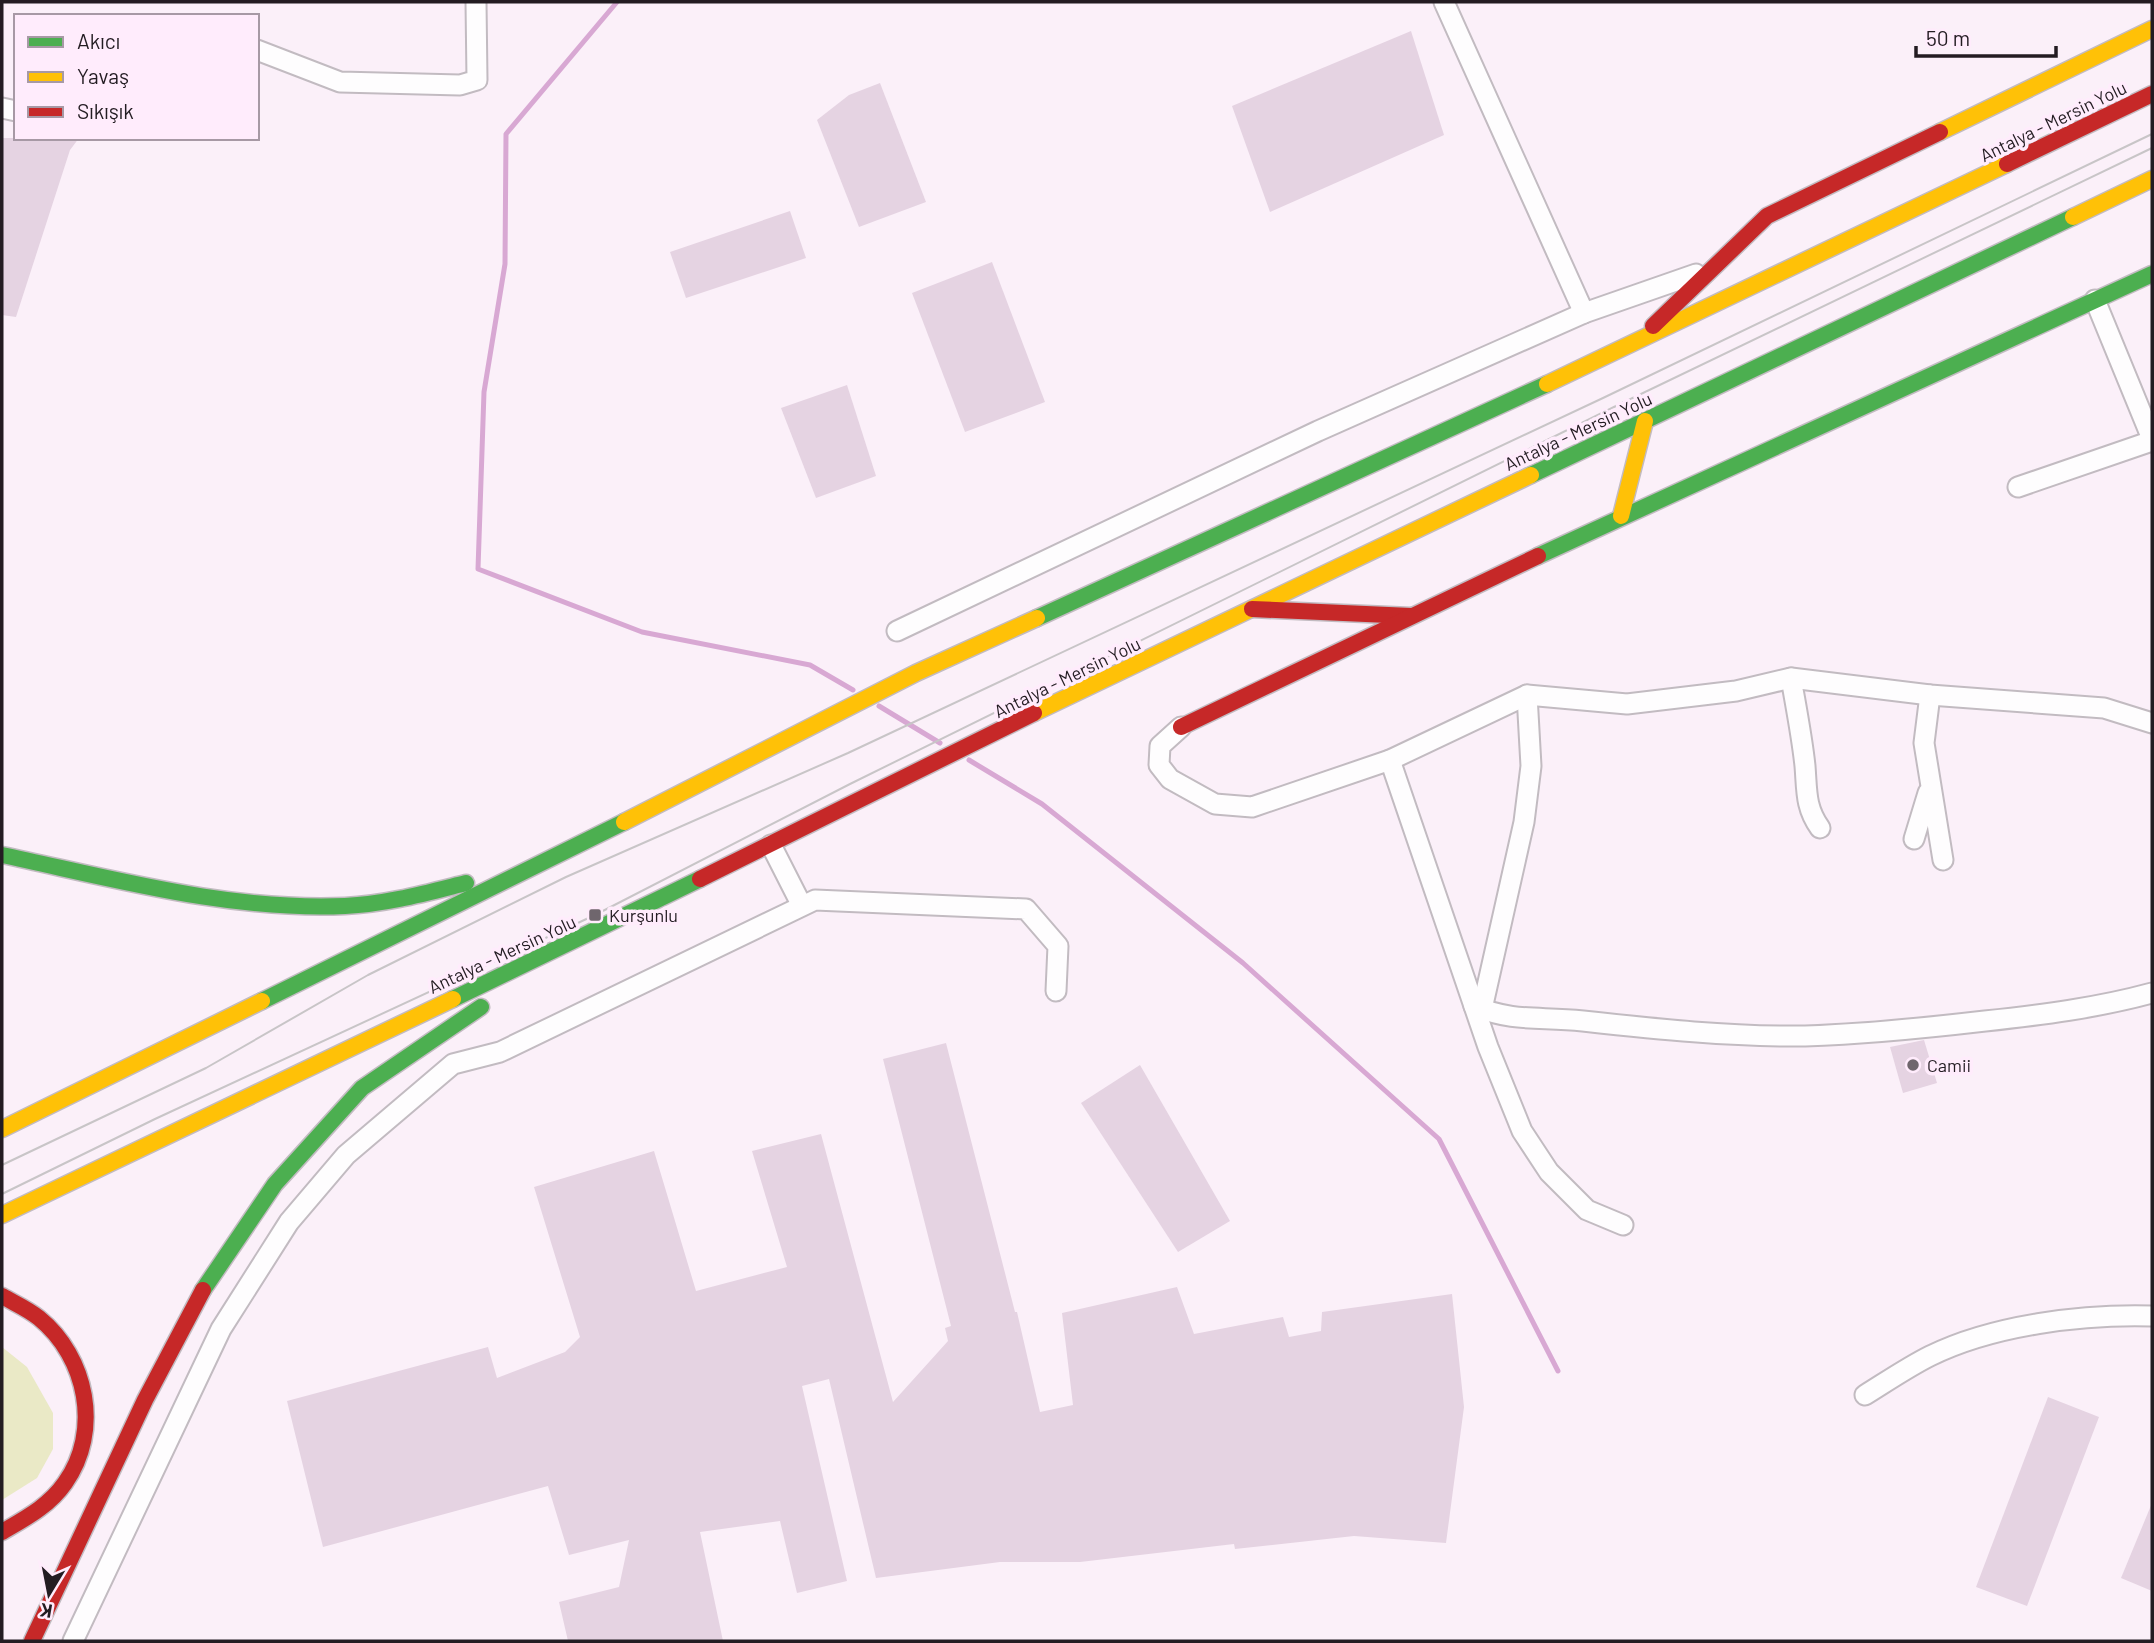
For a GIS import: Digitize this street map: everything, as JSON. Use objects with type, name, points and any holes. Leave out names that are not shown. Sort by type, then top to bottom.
[{"type":"main road","points":[[1635,344],[1707,271],[1767,216],[2152,29]]},
{"type":"main road","name":"Antalya - Mersin Yolu","points":[[2,1129],[576,846],[916,673],[1635,344],[2152,94]]},
{"type":"main road","name":"Antalya - Mersin Yolu","points":[[2,1216],[608,925],[771,845],[893,781],[989,737],[1249,609],[2152,179]]},
{"type":"main road","points":[[1181,727],[1621,516],[2152,274]]},
{"type":"main road","points":[[1621,516],[1645,421]]},
{"type":"main road","points":[[1249,609],[1416,616]]},
{"type":"main road","points":[[2,855],[177,893],[244,904],[348,907],[435,893],[576,846]]},
{"type":"main road","points":[[32,1641],[145,1400],[198,1297],[275,1184],[362,1088],[426,1042],[608,925]]},
{"type":"main road","points":[[2,1296],[25,1305],[51,1325],[71,1351],[83,1382],[88,1415],[83,1447],[71,1477],[50,1503],[24,1523],[2,1532]]},
{"type":"street","points":[[259,51],[340,82],[460,85],[477,80],[476,2]]},
{"type":"street","points":[[1444,2],[1584,313]]},
{"type":"street","points":[[897,631],[1318,431],[1584,313],[1707,271]]},
{"type":"street","points":[[2018,487],[2152,440],[2095,300]]},
{"type":"street","points":[[1181,727],[1160,746],[1159,765],[1170,779],[1215,804],[1252,807],[1391,760],[1527,695],[1627,704],[1736,691],[1791,678],[1930,695],[2104,708],[2152,723]]},
{"type":"street","points":[[1791,678],[1805,767],[1805,794],[1811,816],[1820,828]]},
{"type":"street","points":[[1478,1007],[1524,822],[1531,766],[1527,695]]},
{"type":"street","points":[[1930,695],[1924,743],[1943,860]]},
{"type":"street","points":[[1391,760],[1522,1131],[1549,1172],[1587,1210],[1623,1225]]},
{"type":"street","points":[[1914,839],[1929,785]]},
{"type":"street","points":[[771,845],[801,904]]},
{"type":"street","points":[[73,1641],[221,1329],[289,1222],[346,1155],[453,1064],[500,1052],[801,904],[815,900],[1026,909],[1058,946],[1056,991]]},
{"type":"street","points":[[1478,1007],[1501,1016],[1527,1020],[1575,1020],[1651,1029],[1804,1036],[1890,1031],[2084,1009],[2152,993]]},
{"type":"street","points":[[1865,1395],[1930,1356],[1975,1339],[2059,1321],[2152,1316]]},
{"type":"green space","points":[[2,1347],[27,1367],[53,1413],[53,1449],[37,1478],[2,1500]]},
{"type":"building","points":[[1411,31],[1444,135],[1270,212],[1232,106]]},
{"type":"building","points":[[880,83],[926,202],[859,227],[817,120],[849,95]]},
{"type":"building","points":[[2,138],[78,140],[70,150],[16,317],[2,315]]},
{"type":"building","points":[[790,211],[806,258],[686,298],[670,252]]},
{"type":"building","points":[[992,262],[1045,402],[965,432],[912,293]]},
{"type":"building","points":[[847,385],[876,476],[816,498],[781,408]]},
{"type":"building","name":"Camii","points":[[1924,1040],[1937,1083],[1903,1093],[1890,1047]]},
{"type":"building","points":[[946,1043],[1017,1312],[1040,1412],[1073,1405],[1062,1313],[1177,1287],[1194,1334],[1283,1317],[1289,1337],[1321,1331],[1322,1312],[1452,1294],[1464,1407],[1446,1543],[1354,1536],[1235,1549],[1234,1544],[1080,1562],[1000,1562],[876,1578],[829,1379],[802,1386],[847,1581],[797,1593],[780,1521],[700,1532],[723,1641],[568,1641],[559,1602],[619,1587],[629,1540],[569,1555],[548,1486],[323,1547],[287,1401],[488,1347],[497,1378],[565,1352],[580,1337],[534,1187],[654,1151],[696,1291],[787,1267],[752,1151],[821,1134],[893,1402],[948,1341],[945,1328],[951,1326],[883,1059]]},
{"type":"building","points":[[1140,1065],[1230,1221],[1178,1252],[1081,1103]]},
{"type":"building","points":[[2048,1397],[2099,1417],[2027,1606],[1976,1587]]},
{"type":"building","points":[[2152,1503],[2152,1591],[2121,1578]]},
{"type":"waterway","points":[[617,2],[506,134],[505,264],[484,392],[478,569],[642,632],[810,665],[853,690]]},
{"type":"waterway","points":[[879,706],[940,743]]},
{"type":"waterway","points":[[969,760],[1042,804],[1243,963],[1439,1139],[1558,1371]]},
{"type":"tram line","points":[[2,1165],[206,1068],[368,975],[566,877],[848,753],[1603,398],[2152,134]]},
{"type":"tram line","points":[[2,1194],[155,1119],[595,915],[850,784],[1616,406],[2152,148]]},
{"type":"traffic: fast","points":[[1531,475],[2073,217]]},
{"type":"traffic: fast","points":[[1538,556],[2152,274]]},
{"type":"traffic: fast","points":[[1037,618],[1547,384]]},
{"type":"traffic: fast","points":[[262,1001],[624,822]]},
{"type":"traffic: fast","points":[[2,855],[130,883],[258,904],[345,906],[376,903],[466,883]]},
{"type":"traffic: fast","points":[[453,999],[700,879]]},
{"type":"traffic: fast","points":[[203,1290],[275,1184],[362,1088],[481,1007]]},
{"type":"traffic: slow","points":[[1940,132],[2152,29]]},
{"type":"traffic: slow","points":[[1547,384],[2007,164]]},
{"type":"traffic: slow","points":[[2073,217],[2152,179]]},
{"type":"traffic: slow","points":[[1621,516],[1645,421]]},
{"type":"traffic: slow","points":[[1034,713],[1531,475]]},
{"type":"traffic: slow","points":[[624,822],[916,673],[1037,618]]},
{"type":"traffic: slow","points":[[2,1215],[453,999]]},
{"type":"traffic: slow","points":[[2,1129],[262,1001]]},
{"type":"traffic: jam","points":[[2007,164],[2152,94]]},
{"type":"traffic: jam","points":[[1653,326],[1767,216],[1940,132]]},
{"type":"traffic: jam","points":[[1181,727],[1538,556]]},
{"type":"traffic: jam","points":[[1252,609],[1411,616]]},
{"type":"traffic: jam","points":[[700,879],[1034,713]]},
{"type":"traffic: jam","points":[[32,1641],[145,1400],[203,1290]]},
{"type":"traffic: jam","points":[[2,1296],[39,1318],[69,1353],[84,1396],[86,1418],[76,1463],[65,1483],[44,1505],[2,1532]]},
{"type":"place","name":"Kurşunlu","points":[[595,915]]},
{"type":"place","name":"Camii","points":[[1913,1065]]}]
